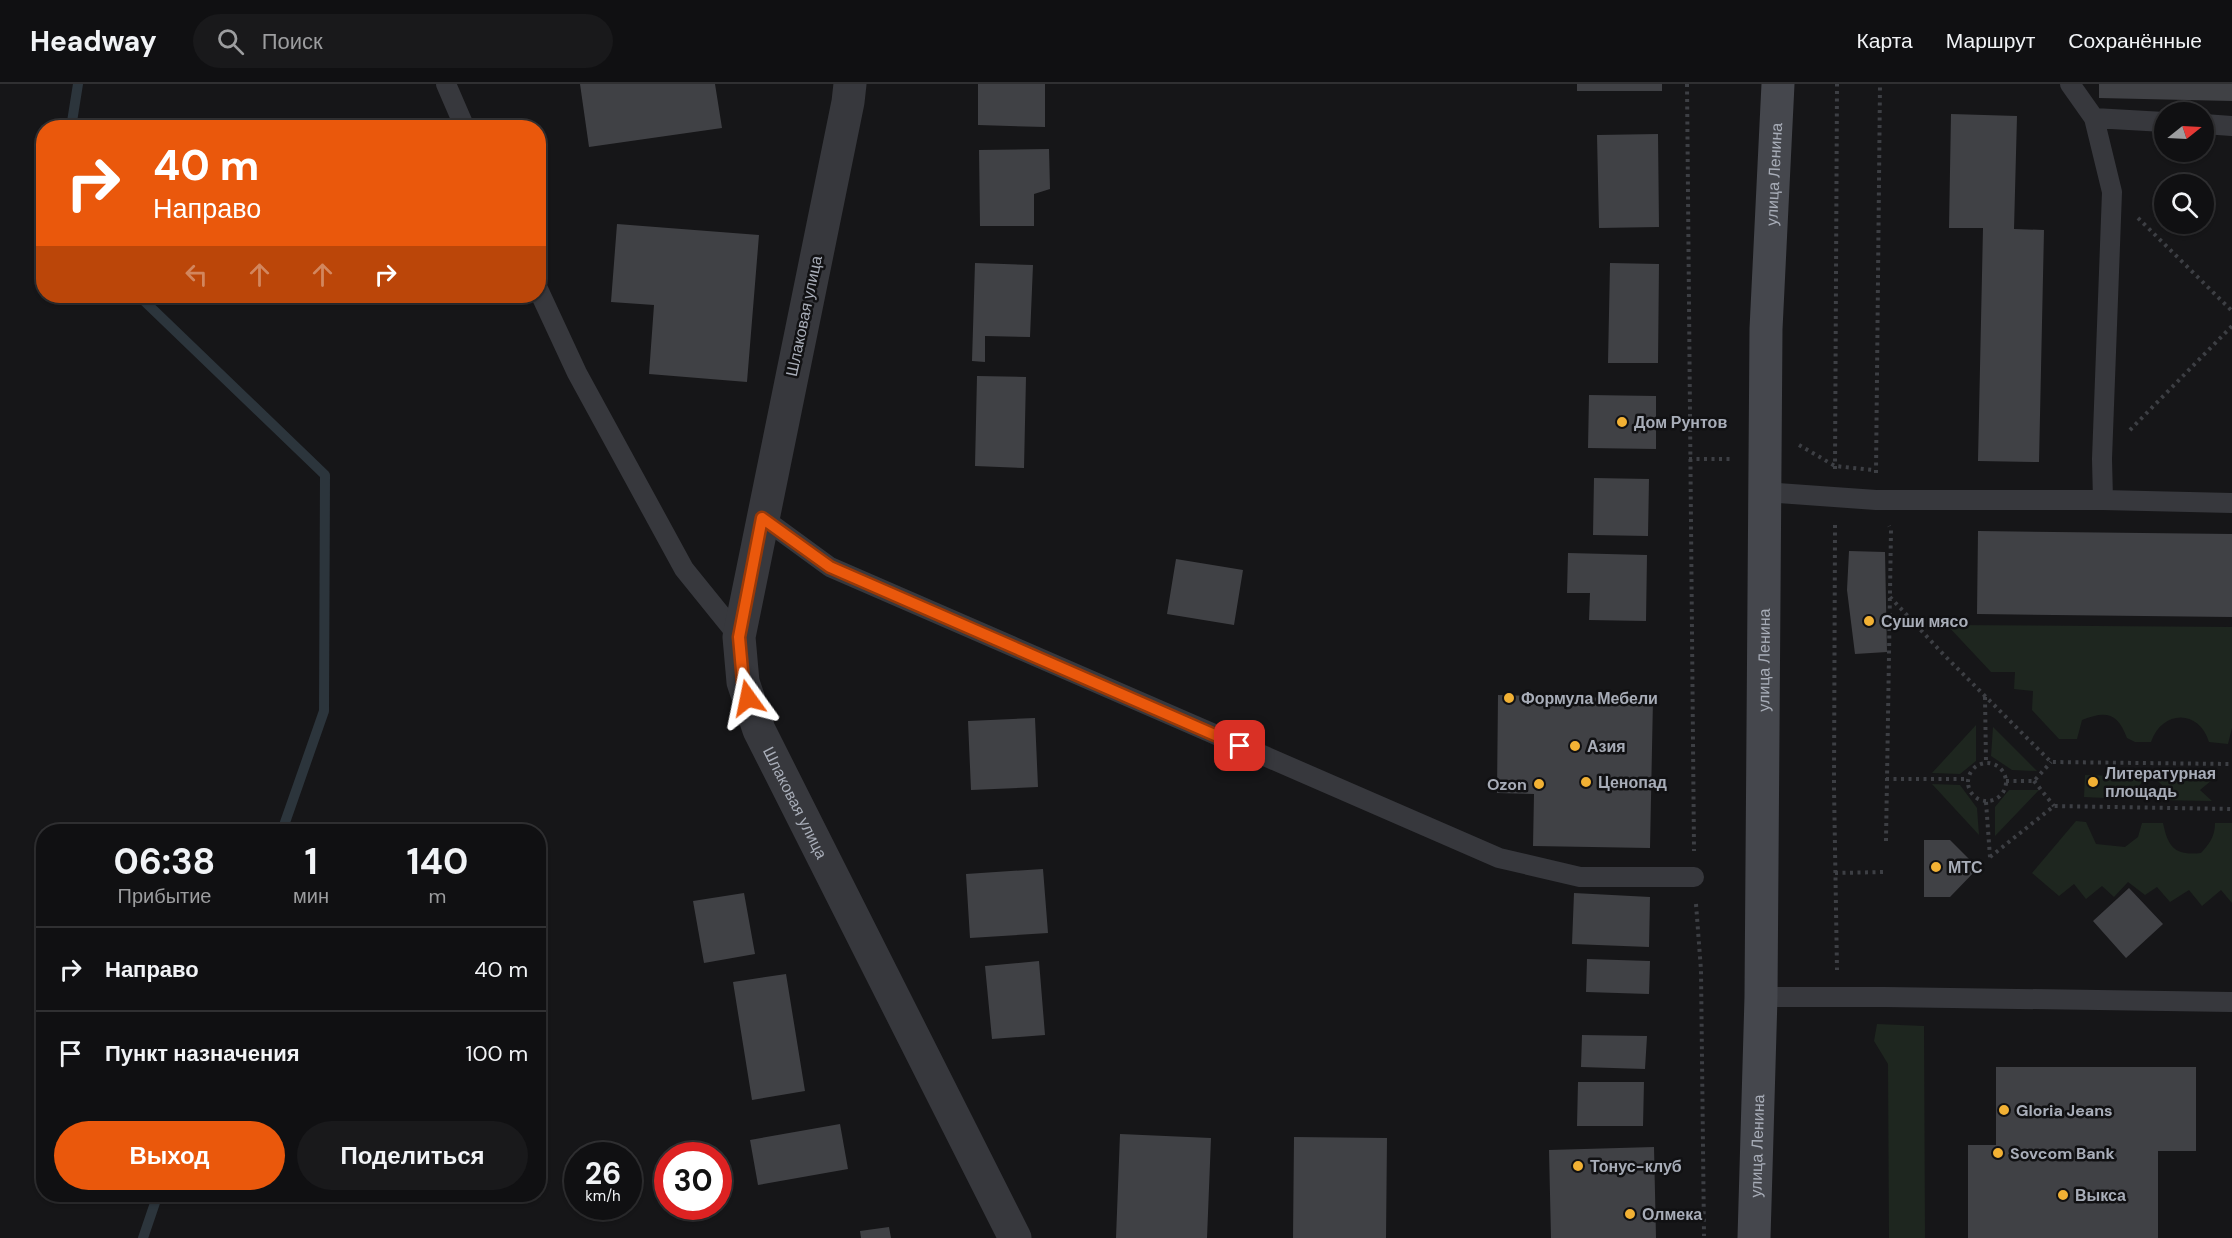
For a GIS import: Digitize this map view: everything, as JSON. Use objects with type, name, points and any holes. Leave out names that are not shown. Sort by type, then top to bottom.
[{"type":"main road","name":"улица Ленина","points":[[1754,1238],[1761,998],[1766,329],[1778,84]]},
{"type":"street","name":"Шлаковая улица","points":[[850,84],[739,637],[743,682],[759,730],[1015,1238]]},
{"type":"lane","points":[[446,84],[462,120]]},
{"type":"lane","points":[[2070,84],[2094,118],[2112,192],[2102,459],[2103,500]]},
{"type":"lane","points":[[2094,118],[2154,121]]},
{"type":"lane","points":[[2214,125],[2232,126]]},
{"type":"lane","points":[[544,303],[577,373],[684,568],[739,637]]},
{"type":"lane","points":[[1764,492],[1876,500],[2103,500],[2232,503]]},
{"type":"lane","points":[[762,518],[830,567],[1499,858],[1580,877],[1694,877]]},
{"type":"lane","points":[[1761,998],[2232,1002]]},
{"type":"path","points":[[1686,84],[1694,877],[1701,970],[1704,1236]]},
{"type":"path","points":[[1837,84],[1834,718],[1837,998]]},
{"type":"path","points":[[1880,84],[1876,500],[1891,530],[1886,841]]},
{"type":"path","points":[[2112,192],[2232,311]]},
{"type":"path","points":[[2102,459],[2232,326]]},
{"type":"path","points":[[1689,459],[1734,459],[1734,439],[1764,440],[1786,437],[1835,466],[1888,470]]},
{"type":"path","points":[[1889,596],[1985,697],[2051,762],[2232,764]]},
{"type":"path","points":[[1985,697],[1986,763]]},
{"type":"path","points":[[2006,781],[2034,781],[2051,762]]},
{"type":"path","points":[[1986,763],[2000,767],[2006,781],[2001,796],[1986,802],[1972,795],[1968,779],[1974,768],[1986,763]]},
{"type":"path","points":[[1886,779],[1968,779]]},
{"type":"path","points":[[2034,781],[2054,806]]},
{"type":"path","points":[[1986,802],[1990,857],[2054,806],[2232,809]]},
{"type":"path","points":[[1835,873],[1885,872]]},
{"type":"shaded area","points":[[1947,625],[2232,627],[2232,728],[2228,744],[2209,742],[2204,731],[2197,724],[2189,719],[2180,718],[2163,724],[2156,731],[2151,742],[2135,742],[2127,738],[2120,723],[2104,715],[2082,720],[2077,739],[2059,739],[2032,710],[2033,691],[2014,689],[2015,672],[1991,672]]},
{"type":"shaded area","points":[[1976,725],[1976,761],[1960,774],[1932,773]]},
{"type":"shaded area","points":[[1993,727],[2037,771],[2012,770],[1991,756]]},
{"type":"shaded area","points":[[2085,775],[2147,777],[2138,787],[2148,800],[2084,797]]},
{"type":"shaded area","points":[[2156,779],[2212,780],[2200,790],[2212,801],[2156,800],[2167,790]]},
{"type":"shaded area","points":[[1932,784],[1960,785],[1977,808],[1979,835]]},
{"type":"shaded area","points":[[2009,790],[2039,790],[1995,836],[1995,807]]},
{"type":"shaded area","points":[[2076,821],[2086,822],[2096,844],[2125,847],[2138,837],[2142,823],[2163,823],[2170,844],[2179,851],[2192,854],[2201,853],[2207,846],[2213,836],[2215,823],[2232,823],[2232,903],[2221,890],[2202,906],[2189,890],[2170,902],[2157,887],[2145,895],[2128,882],[2114,897],[2102,886],[2086,899],[2074,884],[2059,896],[2032,873]]},
{"type":"shaded area","points":[[1877,1024],[1924,1026],[1925,1238],[1889,1238],[1888,1064],[1874,1041]]},
{"type":"building","points":[[580,84],[715,84],[722,128],[589,147]]},
{"type":"building","points":[[978,84],[1045,84],[1045,127],[978,125]]},
{"type":"building","points":[[1577,84],[1662,84],[1662,91],[1577,91]]},
{"type":"building","points":[[2099,84],[2232,84],[2232,101],[2099,98]]},
{"type":"building","points":[[1951,114],[2017,116],[2014,229],[2044,230],[2039,462],[1978,461],[1983,228],[1949,228]]},
{"type":"building","points":[[1658,134],[1659,227],[1599,228],[1597,135]]},
{"type":"building","points":[[1049,149],[1050,189],[1034,194],[1034,226],[980,226],[979,150]]},
{"type":"building","points":[[617,224],[759,235],[747,382],[649,374],[654,305],[611,302]]},
{"type":"building","points":[[975,263],[1033,265],[1030,337],[985,336],[985,362],[972,361]]},
{"type":"building","points":[[1610,263],[1659,264],[1658,363],[1608,363]]},
{"type":"building","points":[[977,376],[1026,377],[1024,468],[975,466]]},
{"type":"building","name":"Дом Рунтов","points":[[1589,395],[1656,396],[1656,449],[1588,448]]},
{"type":"building","points":[[1594,478],[1649,479],[1648,536],[1593,535]]},
{"type":"building","points":[[1978,531],[2232,534],[2232,617],[1977,614]]},
{"type":"building","name":"Суши мясо","points":[[1849,551],[1885,552],[1887,652],[1855,654],[1847,590]]},
{"type":"building","points":[[1568,553],[1647,555],[1646,621],[1589,620],[1590,593],[1567,593]]},
{"type":"building","points":[[1176,559],[1243,570],[1234,625],[1167,614]]},
{"type":"building","name":"Азия","points":[[1498,695],[1653,699],[1650,848],[1533,846],[1534,794],[1497,793]]},
{"type":"building","points":[[1035,718],[1038,787],[971,790],[968,721]]},
{"type":"building","points":[[1924,840],[1950,840],[1978,868],[1950,897],[1924,897]]},
{"type":"building","points":[[1043,869],[1048,933],[970,938],[966,874]]},
{"type":"building","points":[[2129,888],[2163,924],[2126,958],[2093,921]]},
{"type":"building","points":[[744,893],[755,954],[704,963],[693,901]]},
{"type":"building","points":[[1574,893],[1650,897],[1649,947],[1572,944]]},
{"type":"building","points":[[1587,959],[1650,961],[1649,994],[1586,992]]},
{"type":"building","points":[[1039,961],[1045,1035],[992,1039],[985,966]]},
{"type":"building","points":[[786,974],[805,1091],[752,1100],[733,982]]},
{"type":"building","points":[[1582,1035],[1647,1036],[1645,1069],[1581,1067]]},
{"type":"building","name":"Выкса","points":[[1996,1067],[2196,1067],[2196,1151],[2158,1151],[2158,1238],[1968,1238],[1968,1145],[1996,1145]]},
{"type":"building","points":[[1578,1082],[1644,1082],[1643,1126],[1577,1126]]},
{"type":"building","points":[[840,1124],[848,1169],[758,1185],[750,1140]]},
{"type":"building","points":[[1120,1134],[1211,1138],[1207,1238],[1116,1238]]},
{"type":"building","points":[[1294,1137],[1387,1138],[1386,1238],[1293,1238]]},
{"type":"building","points":[[1654,1147],[1656,1238],[1551,1238],[1549,1150]]},
{"type":"building","points":[[889,1227],[891,1238],[861,1238],[860,1231]]},
{"type":"waterway","points":[[72,120],[78,84]]},
{"type":"waterway","points":[[146,303],[325,475],[324,711],[284,824]]},
{"type":"waterway","points":[[143,1238],[155,1202]]},
{"type":"place","name":"Дом Рунтов","points":[[1622,422]]},
{"type":"place","name":"Суши мясо","points":[[1869,621]]},
{"type":"place","name":"Формула Мебели","points":[[1509,698]]},
{"type":"place","name":"Азия","points":[[1575,746]]},
{"type":"place","name":"Ценопад","points":[[1586,782]]},
{"type":"place","name":"Литературная площадь","points":[[2093,782]]},
{"type":"place","name":"Ozon","points":[[1539,784]]},
{"type":"place","name":"МТС","points":[[1936,867]]},
{"type":"place","name":"Gloria Jeans","points":[[2004,1110]]},
{"type":"place","name":"Sovcom Bank","points":[[1998,1153]]},
{"type":"place","name":"Тонус-клуб","points":[[1578,1166]]},
{"type":"place","name":"Выкса","points":[[2063,1195]]},
{"type":"place","name":"Олмека","points":[[1630,1214]]},
{"type":"route","points":[[748,698],[743,682],[739,637],[762,518],[830,567],[1240,746]]}]
